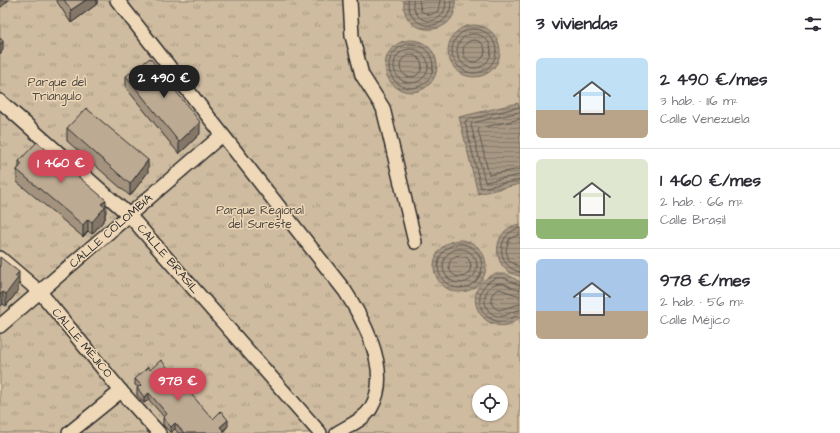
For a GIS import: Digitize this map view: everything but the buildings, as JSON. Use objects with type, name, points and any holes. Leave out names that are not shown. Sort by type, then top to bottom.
[{"type":"street","points":[[117,0],[345,291],[355,307],[367,332],[376,359],[378,391],[371,408],[365,415],[337,433]]},
{"type":"street","points":[[350,0],[352,36],[362,75],[383,108],[415,242]]},
{"type":"street","name":"CALLE BRASIL","points":[[0,100],[129,215],[320,433]]},
{"type":"street","name":"CALLE COLOMBIA","points":[[0,326],[222,135]]},
{"type":"street","name":"CALLE MÉJICO","points":[[0,258],[40,292],[121,391],[159,433]]},
{"type":"street","points":[[69,433],[121,391]]},
{"type":"green space","name":"Parque Regional del Sureste","points":[[0,0],[520,0],[520,433],[0,433]]},
{"type":"water","points":[[404,0],[455,0],[454,13],[448,22],[440,27],[430,29],[419,27],[411,22],[405,13]]},
{"type":"water","points":[[474,25],[484,27],[492,33],[498,41],[500,51],[498,61],[492,69],[484,75],[474,77],[464,75],[456,69],[450,61],[448,51],[450,41],[456,33],[464,27]]},
{"type":"water","points":[[411,40],[421,42],[429,48],[435,56],[437,66],[435,76],[429,84],[421,90],[411,92],[401,90],[393,84],[387,76],[385,66],[387,56],[393,48],[401,42]]},
{"type":"water","points":[[518,103],[520,111],[520,184],[478,194],[459,117]]},
{"type":"water","points":[[520,224],[520,276],[510,273],[503,267],[499,259],[498,250],[499,241],[503,233],[510,227]]},
{"type":"water","points":[[460,240],[470,242],[478,248],[484,256],[486,266],[484,276],[478,284],[470,290],[460,292],[450,290],[442,284],[436,276],[434,266],[436,256],[442,248],[450,242]]},
{"type":"water","points":[[495,274],[507,274],[520,282],[520,317],[509,324],[497,325],[487,321],[480,313],[476,303],[476,292],[482,282]]},
{"type":"park label","name":"Parque del Triangulo","points":[[57,89]]}]
